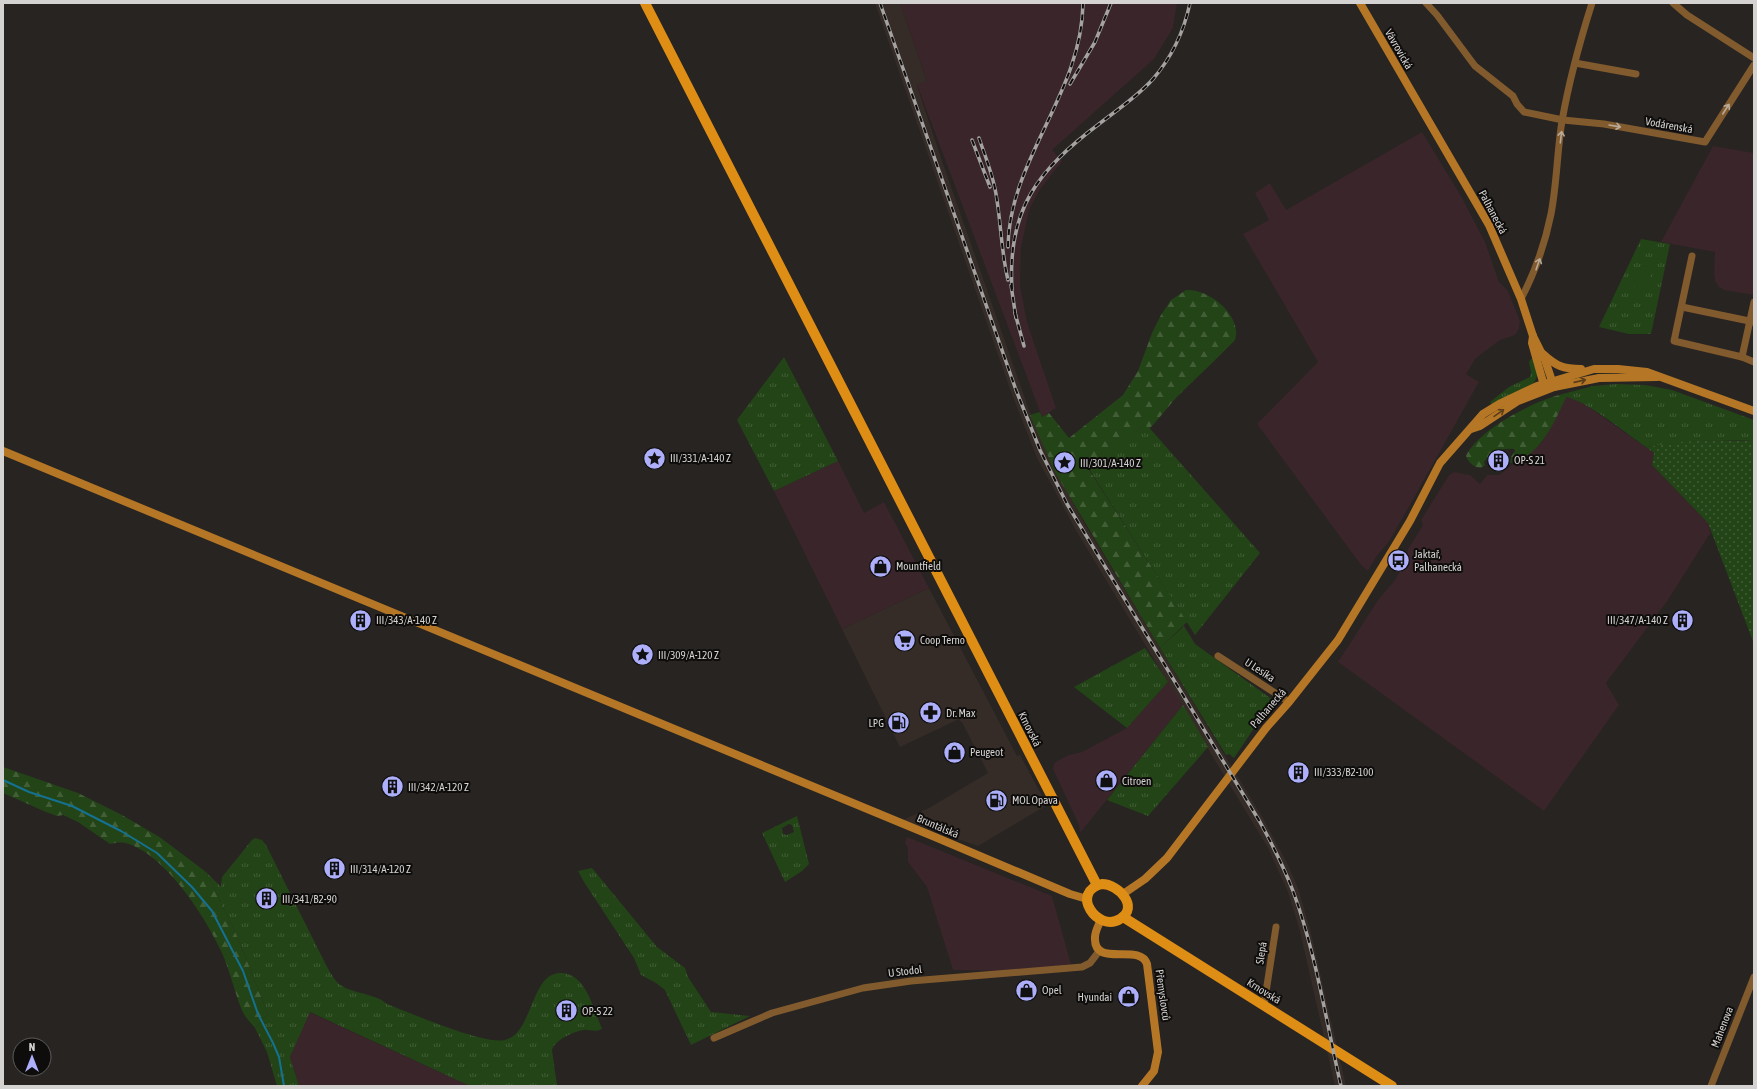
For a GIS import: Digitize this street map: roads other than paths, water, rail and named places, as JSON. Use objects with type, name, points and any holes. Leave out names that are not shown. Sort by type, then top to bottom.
[{"type":"main road","name":"Krnovská","points":[[645,3],[1097,885]]},
{"type":"main road","points":[[1107,884],[1124,894],[1128,907],[1123,917],[1112,922],[1101,919],[1090,910],[1087,899],[1090,891],[1097,885],[1107,884]]},
{"type":"main road","name":"Krnovská","points":[[1123,917],[1392,1086]]},
{"type":"street","name":"Vávrovická","points":[[1360,3],[1419,105]]},
{"type":"street","name":"Vodárenská","points":[[1426,3],[1437,15],[1475,66],[1513,96],[1517,104],[1524,112],[1562,120],[1604,124],[1705,142],[1754,65]]},
{"type":"street","points":[[1521,300],[1534,275],[1551,213],[1562,120],[1582,33],[1592,3]]},
{"type":"street","points":[[1673,3],[1687,15],[1754,58]]},
{"type":"street","points":[[1576,63],[1636,74]]},
{"type":"street","name":"Palhanecká","points":[[1124,894],[1151,873],[1171,853],[1248,750],[1290,702],[1338,640],[1410,521],[1440,464],[1471,429],[1474,422],[1483,414],[1501,403],[1553,384],[1533,336],[1521,300],[1489,225],[1419,105]]},
{"type":"street","points":[[1692,256],[1674,341],[1742,357],[1754,362]]},
{"type":"street","points":[[1742,357],[1752,322],[1754,302]]},
{"type":"street","points":[[1682,307],[1752,322]]},
{"type":"street","name":"Palhanecká","points":[[1533,336],[1532,343],[1544,387]]},
{"type":"street","points":[[1540,351],[1553,362],[1566,369],[1618,369],[1647,372],[1754,411]]},
{"type":"street","points":[[1553,384],[1594,369]]},
{"type":"street","points":[[1553,384],[1599,378],[1625,377],[1646,379],[1659,377]]},
{"type":"street","name":"Bruntálská","points":[[3,451],[781,773],[1064,892],[1087,899]]},
{"type":"street","name":"U Lesíka","points":[[1218,656],[1290,702]]},
{"type":"street","points":[[1100,950],[1097,946],[1095,937],[1101,919]]},
{"type":"street","name":"Slepá","points":[[1264,1005],[1276,927]]},
{"type":"street","name":"U Stodol","points":[[714,1038],[772,1013],[862,988],[911,981],[1082,967],[1090,963],[1100,950]]},
{"type":"street","name":"Přemyslovců","points":[[1100,950],[1108,954],[1140,956],[1147,962],[1158,1052],[1154,1071],[1142,1086]]},
{"type":"street","name":"Mahenova","points":[[1711,1086],[1754,976]]},
{"type":"waterway","points":[[3,780],[29,792],[72,806],[121,831],[157,853],[192,887],[212,911],[243,971],[258,1014],[279,1057],[284,1086]]},
{"type":"railway","points":[[880,3],[1016,390],[1040,450],[1067,504],[1260,822],[1286,873],[1308,938],[1341,1086]]},
{"type":"railway","points":[[1008,247],[1011,215],[1020,185],[1071,67],[1080,36],[1083,3]]},
{"type":"railway","points":[[1070,84],[1095,42],[1111,3]]},
{"type":"railway","points":[[1012,289],[1012,261],[1015,236],[1021,214],[1031,194],[1043,175],[1059,158],[1134,97],[1160,71],[1181,34],[1190,3]]},
{"type":"railway","points":[[979,138],[995,187],[1008,280]]},
{"type":"railway","points":[[972,140],[990,187]]},
{"type":"railway","points":[[1011,285],[1016,318]]},
{"type":"railway","points":[[1015,313],[1024,346]]},
{"type":"place","name":"III/331/A-140 Z","points":[[654,458]]},
{"type":"place","name":"OP-S 21","points":[[1498,460]]},
{"type":"place","name":"III/301/A-140 Z","points":[[1065,463]]},
{"type":"place","name":"Jaktař, Palhanecká","points":[[1398,560]]},
{"type":"place","name":"Mountfield","points":[[880,566]]},
{"type":"place","name":"III/343/A-140 Z","points":[[360,620]]},
{"type":"place","name":"III/347/A-140 Z","points":[[1683,620]]},
{"type":"place","name":"Coop Terno","points":[[904,640]]},
{"type":"place","name":"III/309/A-120 Z","points":[[643,655]]},
{"type":"place","name":"Dr. Max","points":[[931,713]]},
{"type":"place","name":"LPG","points":[[899,723]]},
{"type":"place","name":"Peugeot","points":[[955,752]]},
{"type":"place","name":"III/333/B2-100","points":[[1298,772]]},
{"type":"place","name":"Citroen","points":[[1107,781]]},
{"type":"place","name":"III/342/A-120 Z","points":[[392,787]]},
{"type":"place","name":"MOL Opava","points":[[997,800]]},
{"type":"place","name":"III/314/A-120 Z","points":[[335,869]]},
{"type":"place","name":"III/341/B2-90","points":[[266,899]]},
{"type":"place","name":"Opel","points":[[1026,990]]},
{"type":"place","name":"Hyundai","points":[[1128,997]]},
{"type":"place","name":"OP-S 22","points":[[567,1011]]}]
